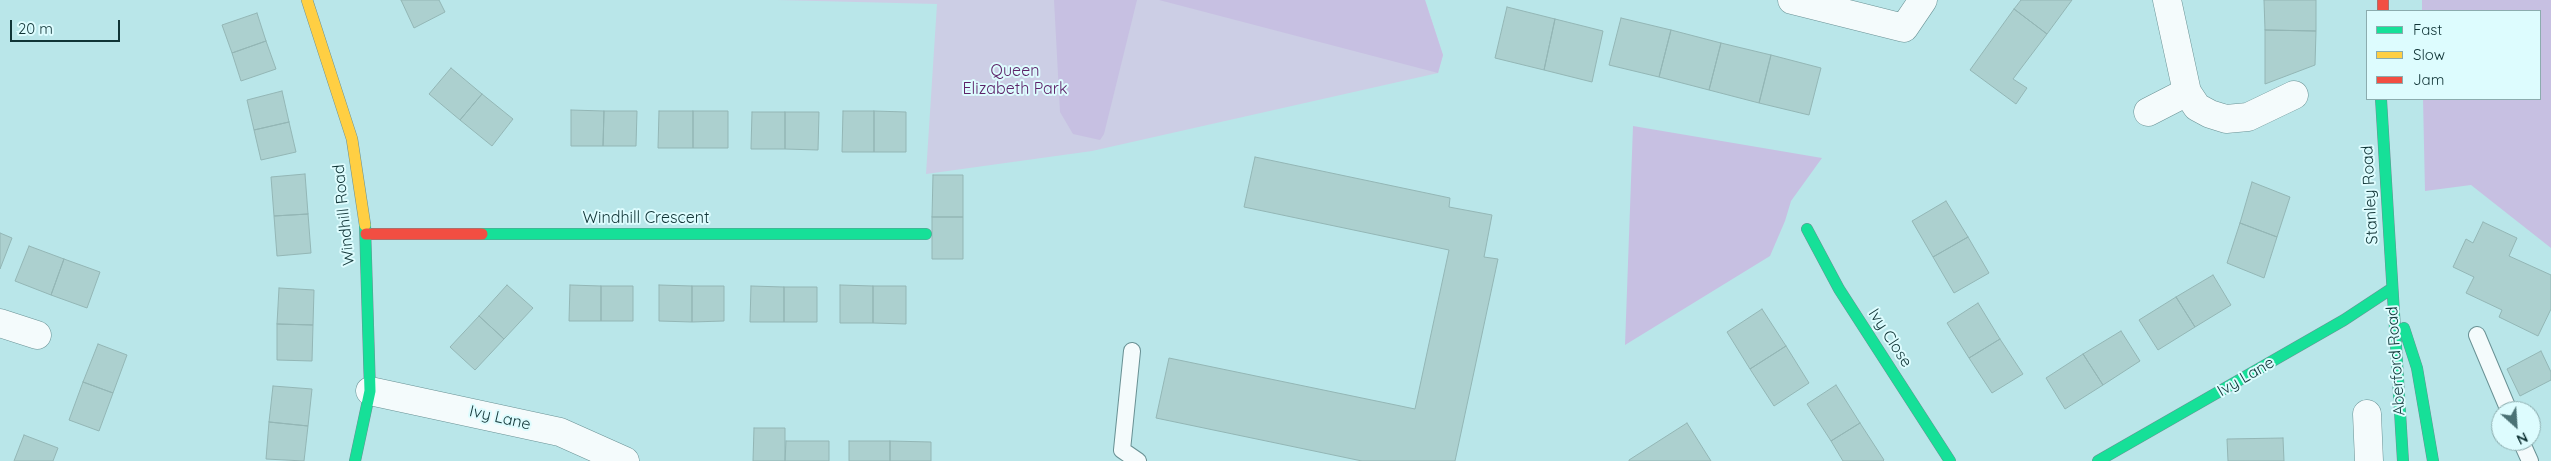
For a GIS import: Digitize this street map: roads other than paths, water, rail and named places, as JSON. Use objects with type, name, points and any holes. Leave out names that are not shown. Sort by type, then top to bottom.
[{"type":"street","name":"Windhill Road","points":[[307,0],[352,139],[366,234],[370,391],[355,461]]},
{"type":"street","points":[[1792,0],[1904,28],[1923,0]]},
{"type":"street","points":[[2167,0],[2187,92],[2197,107],[2226,119],[2248,117],[2294,95]]},
{"type":"street","points":[[2148,112],[2187,92]]},
{"type":"street","name":"Stanley Road","points":[[2381,100],[2391,289]]},
{"type":"street","name":"Ivy Close","points":[[1807,229],[1839,290],[1950,461]]},
{"type":"street","name":"Windhill Crescent","points":[[366,234],[926,234]]},
{"type":"street","name":"Ivy Lane","points":[[2098,461],[2344,320],[2391,289]]},
{"type":"street","name":"Aberford Road","points":[[2391,289],[2403,461]]},
{"type":"street","name":"Aberford Road","points":[[2391,289],[2417,368],[2433,461]]},
{"type":"street","points":[[0,323],[37,335]]},
{"type":"street","name":"Ivy Lane","points":[[370,391],[560,432],[625,461]]},
{"type":"street","name":"Aberford Road","points":[[2367,414],[2368,461]]},
{"type":"lane","points":[[2477,335],[2505,401]]},
{"type":"lane","points":[[1132,351],[1122,450],[1138,461]]},
{"type":"park label","name":"Queen Elizabeth Park","points":[[1015,80]]}]
